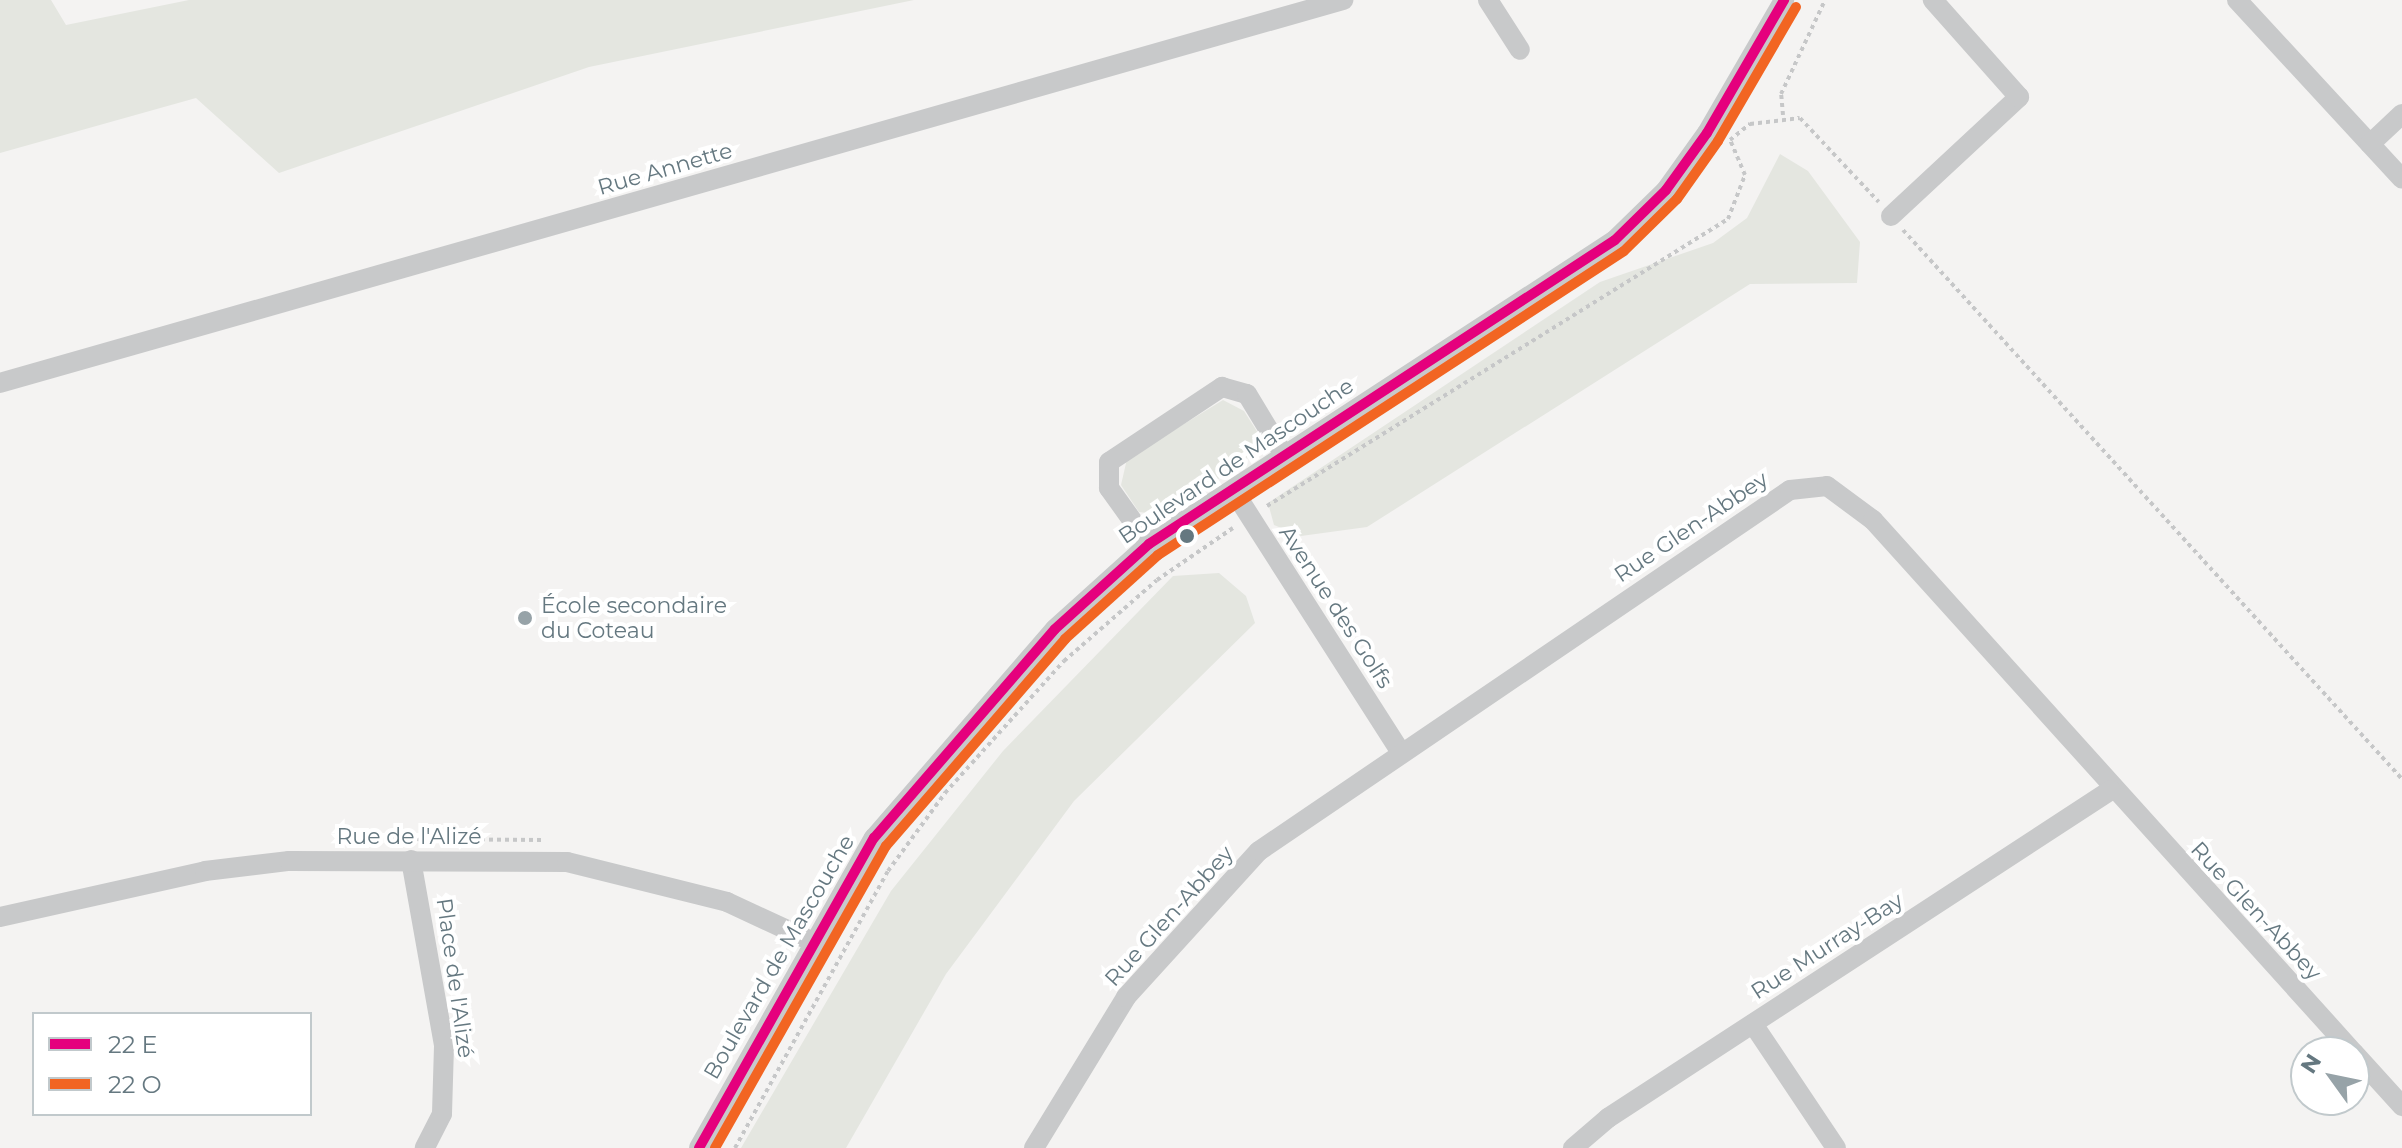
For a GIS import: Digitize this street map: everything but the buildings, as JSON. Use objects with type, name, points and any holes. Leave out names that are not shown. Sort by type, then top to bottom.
[{"type":"street","name":"Rue Annette","points":[[0,383],[1343,0]]},
{"type":"street","points":[[1488,0],[1520,50]]},
{"type":"street","name":"Boulevard de Mascouche","points":[[699,1148],[811,941],[874,838],[954,737],[1055,629],[1149,544],[1615,240],[1666,190],[1707,133],[1784,0]]},
{"type":"street","points":[[1891,216],[2019,97],[1933,0]]},
{"type":"street","points":[[2237,0],[2402,179]]},
{"type":"street","points":[[2370,144],[2402,114]]},
{"type":"street","points":[[1149,544],[1109,488],[1109,462],[1222,387],[1247,394],[1284,455]]},
{"type":"street","name":"Rue Glen-Abbey","points":[[1034,1148],[1126,997],[1259,851],[1399,750],[1790,490],[1827,486],[1873,520],[2111,790],[2339,1036]]},
{"type":"street","name":"Avenue des Golfs","points":[[1233,490],[1399,750]]},
{"type":"street","name":"Rue Murray-Bay","points":[[1573,1148],[1753,1024],[2111,790]]},
{"type":"street","name":"Rue de l'Alizé","points":[[0,917],[205,871],[411,860],[567,862],[727,902],[811,941]]},
{"type":"street","name":"Place de l'Alizé","points":[[411,860],[444,1046],[442,1114],[425,1148]]},
{"type":"street","points":[[1753,1024],[1836,1148]]},
{"type":"street","name":"Rue Glen-Abbey","points":[[2370,1070],[2402,1106]]},
{"type":"path","points":[[1783,115],[1781,94],[1825,0]]},
{"type":"path","points":[[1263,508],[1728,219],[1743,194],[1745,175],[1730,140],[1750,124],[1783,115],[1800,118],[2402,779]]},
{"type":"path","points":[[735,1148],[888,871],[945,793],[1064,661],[1147,588],[1230,530]]},
{"type":"shaded area","points":[[0,0],[51,0],[66,25],[189,0],[914,0],[589,67],[279,173],[196,98],[0,153]]},
{"type":"shaded area","points":[[1780,154],[1808,171],[1860,242],[1857,283],[1750,284],[1367,527],[1301,536],[1274,525],[1268,503],[1600,282],[1713,243],[1747,218]]},
{"type":"shaded area","points":[[1223,400],[1244,411],[1258,433],[1245,461],[1164,515],[1139,512],[1121,485],[1127,459]]},
{"type":"shaded area","points":[[1219,573],[1246,596],[1255,623],[1074,801],[946,974],[846,1148],[741,1148],[891,891],[1003,751],[1173,576]]},
{"type":"transit line","points":[[699,1148],[874,838],[1055,629],[1149,544],[1615,240],[1666,190],[1707,133],[1784,0]]},
{"type":"transit line","points":[[715,1148],[886,846],[1065,639],[1158,555],[1624,251],[1677,199],[1718,141],[1796,7]]},
{"type":"place","name":"École secondaire du Coteau","points":[[525,618]]}]
